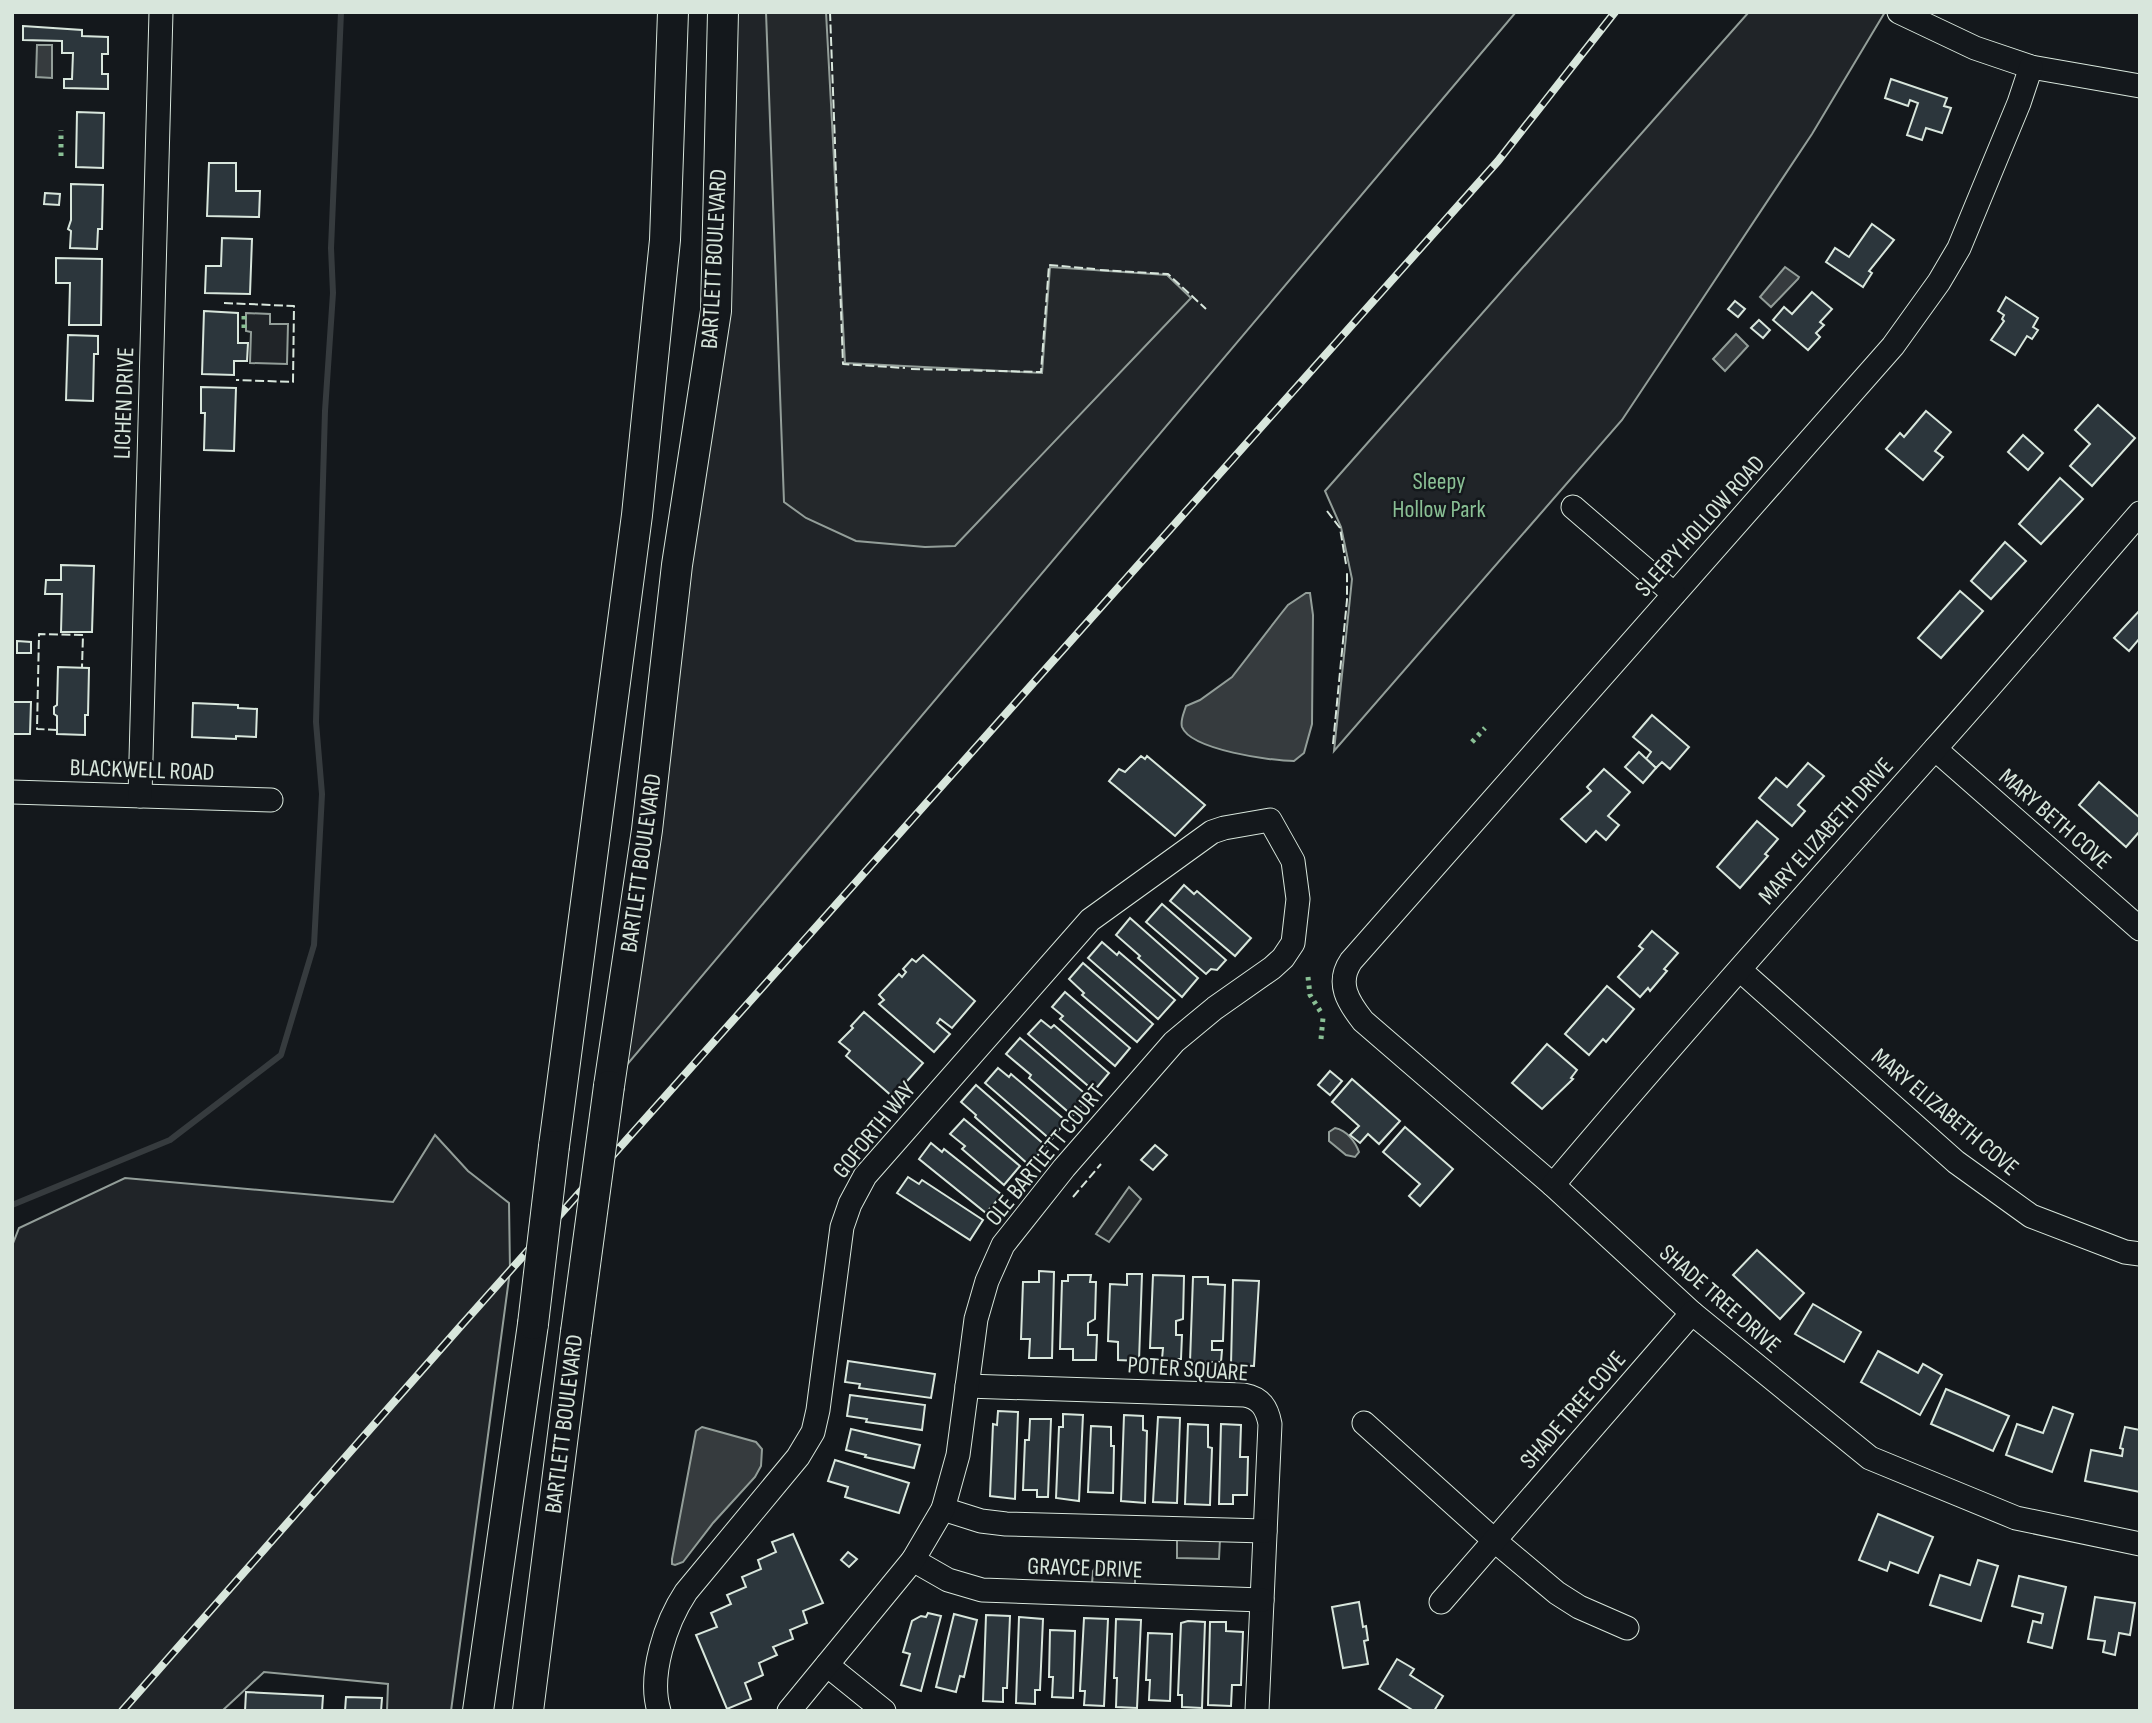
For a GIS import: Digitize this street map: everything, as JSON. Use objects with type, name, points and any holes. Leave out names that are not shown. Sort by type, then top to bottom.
[{"type":"main road","name":"BARTLETT BOULEVARD","points":[[478,1711],[533,1324],[637,515],[664,240],[673,12]]},
{"type":"main road","name":"BARTLETT BOULEVARD","points":[[528,1711],[609,1086],[647,830],[677,565],[716,311],[723,12]]},
{"type":"street","name":"LICHEN DRIVE","points":[[140,796],[160,12]]},
{"type":"street","points":[[1899,12],[1975,48],[2031,67],[2140,86]]},
{"type":"street","name":"SLEEPY HOLLOW ROAD","points":[[1343,978],[1351,961],[1893,346],[1939,282],[1959,248],[2019,103],[2031,67]]},
{"type":"street","points":[[1573,507],[1674,594]]},
{"type":"street","name":"MARY ELIZABETH DRIVE","points":[[1553,1185],[2140,513]]},
{"type":"street","name":"MARY BETH COVE","points":[[1935,749],[2140,929]]},
{"type":"street","name":"BLACKWELL ROAD","points":[[12,792],[271,800]]},
{"type":"street","name":"OLE BARTLETT COURT","points":[[789,1711],[913,1560],[943,1509],[958,1455],[973,1335],[982,1297],[996,1260],[1013,1231],[1174,1042],[1215,1008],[1272,968],[1293,943],[1298,899],[1293,861],[1270,820]]},
{"type":"street","name":"GOFORTH WAY","points":[[659,1711],[655,1689],[657,1670],[667,1630],[676,1608],[686,1592],[791,1465],[813,1432],[842,1227],[850,1204],[865,1176],[1090,920],[1212,832],[1270,820]]},
{"type":"street","name":"MARY ELIZABETH COVE","points":[[1740,970],[1956,1162],[2031,1216],[2125,1252],[2140,1254]]},
{"type":"street","name":"SHADE TREE DRIVE","points":[[1343,978],[1345,992],[1363,1021],[1553,1185],[1692,1313],[1870,1458],[2016,1518],[2140,1544]]},
{"type":"street","name":"SHADE TREE COVE","points":[[1441,1602],[1692,1313]]},
{"type":"street","name":"POTER SQUARE","points":[[967,1386],[1244,1395],[1257,1399],[1268,1413],[1270,1424],[1257,1711]]},
{"type":"street","points":[[1364,1423],[1494,1541],[1579,1607],[1627,1628]]},
{"type":"street","name":"GRAYCE DRIVE","points":[[943,1509],[981,1521],[1006,1524],[1265,1531]]},
{"type":"street","name":"GRAYCE DRIVE","points":[[913,1560],[948,1580],[982,1590],[1262,1600]]},
{"type":"street","points":[[827,1665],[884,1711]]},
{"type":"green space","points":[[723,12],[1516,12],[609,1086],[716,311]]},
{"type":"green space","name":"Sleepy Hollow Park","points":[[1885,12],[1812,134],[1622,420],[1334,751],[1352,579],[1341,527],[1325,491],[1748,13]]},
{"type":"green space","points":[[246,313],[270,314],[270,324],[288,324],[287,364],[250,363],[251,332],[246,331]]},
{"type":"green space","points":[[435,1135],[468,1171],[509,1203],[510,1271],[451,1711],[387,1711],[388,1684],[264,1672],[222,1711],[12,1711],[12,1246],[19,1228],[125,1178],[393,1202]]},
{"type":"shaded area","points":[[766,12],[826,12],[845,363],[1042,373],[1050,267],[1167,275],[1191,298],[955,546],[925,547],[856,541],[806,518],[784,502]]},
{"type":"shaded area","points":[[37,45],[52,45],[52,78],[36,77]]},
{"type":"shaded area","points":[[1785,267],[1799,277],[1771,307],[1760,297]]},
{"type":"shaded area","points":[[1736,334],[1748,346],[1725,371],[1713,359]]},
{"type":"shaded area","points":[[1310,593],[1313,615],[1312,724],[1304,753],[1294,761],[1268,759],[1216,748],[1188,735],[1182,727],[1186,706],[1200,700],[1232,677],[1288,605]]},
{"type":"shaded area","points":[[1335,1128],[1343,1131],[1353,1141],[1359,1152],[1355,1157],[1346,1155],[1329,1141],[1329,1132]]},
{"type":"shaded area","points":[[1129,1187],[1141,1199],[1109,1242],[1096,1234]]},
{"type":"shaded area","points":[[702,1427],[756,1442],[762,1449],[761,1466],[755,1477],[713,1523],[683,1562],[675,1565],[672,1564],[672,1559],[696,1431]]},
{"type":"shaded area","points":[[1177,1538],[1220,1539],[1219,1559],[1177,1558]]},
{"type":"shaded area","points":[[1096,1566],[1135,1567],[1135,1585],[1092,1584]]},
{"type":"building","points":[[23,26],[82,30],[82,36],[108,37],[108,54],[102,54],[102,74],[108,74],[108,89],[64,88],[64,79],[72,79],[73,53],[62,53],[62,41],[23,40]]},
{"type":"building","points":[[1891,79],[1947,98],[1944,106],[1951,108],[1942,133],[1926,128],[1922,140],[1907,135],[1918,103],[1910,100],[1908,106],[1885,98]]},
{"type":"building","points":[[77,112],[104,113],[103,168],[76,167]]},
{"type":"building","points":[[209,163],[236,163],[236,191],[260,191],[259,217],[207,216]]},
{"type":"building","points":[[71,184],[103,185],[102,229],[98,229],[97,249],[70,248],[71,231],[68,229],[71,220]]},
{"type":"building","points":[[45,193],[60,194],[59,205],[44,204]]},
{"type":"building","points":[[1872,224],[1894,240],[1869,271],[1872,273],[1863,287],[1826,262],[1835,248],[1849,257]]},
{"type":"building","points":[[222,238],[252,239],[250,294],[205,293],[206,266],[221,266]]},
{"type":"building","points":[[56,258],[102,259],[101,325],[69,325],[70,283],[56,283]]},
{"type":"building","points":[[1812,292],[1832,309],[1820,322],[1824,325],[1816,333],[1820,337],[1808,350],[1773,320],[1784,307],[1792,314]]},
{"type":"building","points":[[2006,297],[2038,318],[2033,327],[2038,330],[2032,339],[2027,336],[2015,355],[1991,340],[2004,321],[2004,315],[1998,311]]},
{"type":"building","points":[[1735,301],[1745,309],[1738,317],[1728,309]]},
{"type":"building","points":[[204,311],[238,313],[238,343],[248,343],[247,361],[234,361],[234,375],[202,374]]},
{"type":"building","points":[[1759,320],[1770,330],[1763,338],[1751,328]]},
{"type":"building","points":[[68,335],[98,336],[98,354],[94,354],[93,401],[66,400]]},
{"type":"building","points":[[201,387],[236,388],[234,451],[204,450],[205,413],[201,413]]},
{"type":"building","points":[[2098,405],[2135,438],[2092,486],[2070,466],[2090,444],[2075,430]]},
{"type":"building","points":[[1926,411],[1951,432],[1935,451],[1943,457],[1923,480],[1886,449],[1900,433],[1904,437]]},
{"type":"building","points":[[2023,435],[2043,453],[2028,470],[2008,452]]},
{"type":"building","points":[[2060,478],[2083,499],[2041,544],[2019,524]]},
{"type":"building","points":[[2005,542],[2026,561],[1991,599],[1971,581]]},
{"type":"building","points":[[61,565],[94,566],[92,632],[61,632],[62,594],[45,594],[46,580],[61,580]]},
{"type":"building","points":[[1960,591],[1983,611],[1941,658],[1918,638]]},
{"type":"building","points":[[2140,610],[2140,638],[2129,651],[2114,638]]},
{"type":"building","points":[[17,641],[31,642],[31,653],[17,653]]},
{"type":"building","points":[[58,667],[89,668],[85,735],[57,734],[54,707],[57,705]]},
{"type":"building","points":[[12,702],[31,702],[30,734],[12,734]]},
{"type":"building","points":[[193,703],[238,705],[238,708],[257,709],[256,737],[192,737]]},
{"type":"building","points":[[1652,715],[1689,747],[1670,769],[1662,762],[1656,768],[1646,759],[1651,752],[1633,737]]},
{"type":"building","points":[[1639,752],[1656,768],[1643,783],[1625,767]]},
{"type":"building","points":[[1141,756],[1145,759],[1147,756],[1205,805],[1175,836],[1109,781],[1119,769],[1125,772]]},
{"type":"building","points":[[1808,763],[1824,776],[1798,805],[1805,811],[1792,826],[1759,798],[1776,778],[1787,787]]},
{"type":"building","points":[[1604,769],[1630,792],[1608,816],[1619,825],[1606,840],[1596,831],[1586,842],[1561,819],[1591,791],[1587,787]]},
{"type":"building","points":[[2099,782],[2140,818],[2140,831],[2126,847],[2079,805]]},
{"type":"building","points":[[1757,821],[1778,839],[1765,854],[1768,856],[1740,888],[1717,867]]},
{"type":"building","points":[[1184,885],[1194,894],[1197,891],[1251,938],[1235,956],[1170,901]]},
{"type":"building","points":[[1162,904],[1226,960],[1217,970],[1211,969],[1206,974],[1146,922]]},
{"type":"building","points":[[1130,918],[1198,978],[1182,997],[1116,935]]},
{"type":"building","points":[[1652,931],[1678,953],[1650,991],[1648,988],[1640,997],[1618,977],[1643,949],[1639,946]]},
{"type":"building","points":[[1102,942],[1117,955],[1119,952],[1175,1000],[1158,1019],[1088,958]]},
{"type":"building","points":[[923,955],[975,1001],[952,1028],[940,1019],[937,1023],[950,1034],[934,1052],[879,1004],[884,1000],[879,995],[899,974],[902,977],[906,972],[903,969],[912,959],[916,962]]},
{"type":"building","points":[[1083,963],[1153,1024],[1137,1042],[1082,995],[1084,993],[1069,979]]},
{"type":"building","points":[[1607,986],[1634,1009],[1606,1042],[1603,1039],[1589,1055],[1565,1034]]},
{"type":"building","points":[[1065,992],[1130,1048],[1115,1066],[1060,1019],[1063,1016],[1052,1007]]},
{"type":"building","points":[[864,1012],[923,1063],[893,1097],[846,1056],[850,1051],[839,1042]]},
{"type":"building","points":[[1041,1020],[1051,1028],[1054,1025],[1109,1073],[1094,1091],[1028,1034]]},
{"type":"building","points":[[1020,1038],[1089,1097],[1073,1116],[1006,1054]]},
{"type":"building","points":[[1547,1044],[1577,1070],[1571,1078],[1573,1079],[1542,1109],[1512,1083]]},
{"type":"building","points":[[998,1068],[1009,1077],[1011,1074],[1066,1121],[1051,1140],[985,1083]]},
{"type":"building","points":[[1330,1071],[1342,1081],[1330,1095],[1318,1085]]},
{"type":"building","points":[[1352,1079],[1400,1121],[1379,1144],[1368,1134],[1360,1143],[1350,1135],[1359,1126],[1332,1102]]},
{"type":"building","points":[[976,1085],[1046,1146],[1029,1165],[961,1102]]},
{"type":"building","points":[[964,1119],[1020,1166],[1004,1185],[962,1149],[965,1146],[950,1134]]},
{"type":"building","points":[[1405,1127],[1453,1169],[1420,1206],[1409,1196],[1420,1184],[1383,1152]]},
{"type":"building","points":[[931,1143],[942,1152],[944,1149],[1002,1195],[986,1213],[919,1159]]},
{"type":"building","points":[[1155,1145],[1167,1155],[1153,1170],[1141,1160]]},
{"type":"building","points":[[908,1177],[919,1184],[922,1180],[983,1220],[970,1240],[897,1193]]},
{"type":"building","points":[[1757,1250],[1804,1293],[1780,1319],[1733,1275]]},
{"type":"building","points":[[1039,1271],[1054,1272],[1052,1358],[1029,1358],[1030,1339],[1021,1339],[1023,1282],[1039,1282]]},
{"type":"building","points":[[1127,1274],[1142,1274],[1139,1361],[1118,1360],[1118,1342],[1108,1341],[1110,1284],[1127,1285]]},
{"type":"building","points":[[1068,1275],[1091,1275],[1090,1282],[1096,1282],[1095,1319],[1088,1323],[1088,1335],[1097,1335],[1096,1360],[1073,1360],[1073,1349],[1060,1349],[1062,1281],[1068,1281]]},
{"type":"building","points":[[1153,1275],[1184,1276],[1183,1319],[1176,1321],[1176,1335],[1182,1335],[1181,1359],[1162,1359],[1163,1348],[1150,1348]]},
{"type":"building","points":[[1193,1277],[1208,1277],[1208,1284],[1225,1285],[1223,1341],[1212,1341],[1212,1350],[1222,1350],[1221,1362],[1190,1362]]},
{"type":"building","points":[[1233,1280],[1259,1281],[1254,1366],[1231,1365]]},
{"type":"building","points":[[1813,1304],[1861,1332],[1844,1362],[1795,1334]]},
{"type":"building","points":[[1878,1351],[1918,1373],[1923,1364],[1942,1375],[1920,1415],[1861,1382]]},
{"type":"building","points":[[848,1361],[935,1374],[931,1398],[859,1388],[860,1384],[845,1382]]},
{"type":"building","points":[[1946,1389],[2009,1416],[1993,1451],[1931,1424]]},
{"type":"building","points":[[850,1395],[925,1405],[922,1430],[866,1422],[867,1419],[847,1416]]},
{"type":"building","points":[[2053,1407],[2073,1414],[2052,1472],[2006,1455],[2017,1424],[2043,1433]]},
{"type":"building","points":[[998,1411],[1018,1412],[1015,1499],[990,1496],[993,1424],[997,1425]]},
{"type":"building","points":[[1063,1414],[1083,1415],[1079,1501],[1056,1498],[1059,1427],[1063,1427]]},
{"type":"building","points":[[1124,1415],[1143,1416],[1143,1430],[1147,1431],[1145,1503],[1121,1501]]},
{"type":"building","points":[[1158,1417],[1180,1418],[1177,1503],[1153,1502]]},
{"type":"building","points":[[1030,1419],[1051,1419],[1048,1497],[1037,1497],[1037,1490],[1023,1490],[1025,1440],[1029,1440]]},
{"type":"building","points":[[1188,1424],[1208,1425],[1208,1447],[1212,1448],[1210,1505],[1185,1504]]},
{"type":"building","points":[[1221,1424],[1241,1425],[1240,1457],[1248,1457],[1247,1495],[1233,1495],[1233,1504],[1219,1504]]},
{"type":"building","points":[[1091,1426],[1111,1427],[1111,1446],[1114,1446],[1113,1493],[1088,1492]]},
{"type":"building","points":[[2125,1427],[2140,1430],[2140,1492],[2085,1481],[2091,1450],[2122,1456],[2123,1449],[2120,1448]]},
{"type":"building","points":[[851,1429],[920,1445],[914,1468],[846,1450]]},
{"type":"building","points":[[835,1460],[909,1483],[899,1513],[845,1497],[848,1487],[828,1481]]},
{"type":"building","points":[[1878,1514],[1933,1537],[1918,1573],[1890,1562],[1887,1571],[1859,1560]]},
{"type":"building","points":[[793,1534],[823,1603],[803,1611],[807,1623],[790,1630],[793,1639],[773,1647],[777,1655],[759,1663],[763,1675],[745,1683],[751,1699],[727,1709],[696,1635],[717,1627],[711,1613],[731,1604],[727,1595],[746,1587],[742,1577],[761,1569],[758,1560],[776,1552],[772,1542]]},
{"type":"building","points":[[848,1552],[857,1559],[849,1567],[841,1560]]},
{"type":"building","points":[[1978,1560],[1998,1566],[1981,1621],[1930,1605],[1940,1575],[1970,1585]]},
{"type":"building","points":[[2019,1576],[2066,1587],[2052,1648],[2028,1642],[2033,1621],[2041,1623],[2043,1614],[2012,1606]]},
{"type":"building","points":[[2095,1597],[2135,1603],[2130,1635],[2119,1633],[2115,1655],[2103,1652],[2105,1641],[2088,1639]]},
{"type":"building","points":[[1359,1602],[1363,1627],[1366,1626],[1368,1640],[1364,1641],[1368,1664],[1343,1668],[1332,1607]]},
{"type":"building","points":[[928,1613],[941,1616],[921,1691],[901,1685],[910,1654],[903,1652],[912,1621],[921,1616],[926,1617]]},
{"type":"building","points":[[954,1614],[977,1620],[964,1677],[960,1676],[956,1692],[936,1687]]},
{"type":"building","points":[[986,1615],[1010,1616],[1007,1688],[1003,1688],[1003,1702],[983,1701]]},
{"type":"building","points":[[1019,1617],[1043,1619],[1040,1690],[1035,1690],[1035,1704],[1016,1703]]},
{"type":"building","points":[[1084,1618],[1108,1619],[1104,1706],[1084,1705],[1085,1691],[1080,1691]]},
{"type":"building","points":[[1116,1619],[1141,1620],[1137,1708],[1116,1707]]},
{"type":"building","points":[[1205,1622],[1202,1708],[1182,1707],[1182,1695],[1178,1695],[1181,1623]]},
{"type":"building","points":[[1210,1622],[1226,1622],[1226,1631],[1243,1632],[1241,1685],[1232,1685],[1231,1706],[1208,1705]]},
{"type":"building","points":[[1050,1630],[1075,1631],[1073,1698],[1052,1697],[1053,1677],[1049,1677]]},
{"type":"building","points":[[1148,1633],[1172,1634],[1170,1701],[1149,1700],[1150,1680],[1146,1680]]},
{"type":"building","points":[[1397,1659],[1414,1669],[1410,1675],[1443,1696],[1434,1711],[1414,1711],[1379,1689]]},
{"type":"building","points":[[246,1692],[323,1696],[322,1711],[245,1711]]},
{"type":"building","points":[[346,1697],[382,1698],[381,1711],[345,1711]]},
{"type":"waterway","points":[[12,1205],[170,1140],[281,1055],[314,945],[322,794],[316,722],[341,12]]},
{"type":"railway","points":[[122,1711],[459,1328],[1498,161],[1615,12]]},
{"type":"hedge","points":[[61,130],[61,156]]},
{"type":"hedge","points":[[244,313],[244,328]]},
{"type":"hedge","points":[[1472,742],[1485,728]]},
{"type":"hedge","points":[[1308,977],[1310,995],[1322,1014]]},
{"type":"hedge","points":[[1321,1039],[1323,1018]]},
{"type":"fence","points":[[830,12],[835,144]]},
{"type":"fence","points":[[835,149],[843,364],[905,368]]},
{"type":"fence","points":[[911,369],[1041,372],[1049,265],[1095,269]]},
{"type":"fence","points":[[1100,270],[1168,274],[1206,309]]},
{"type":"fence","points":[[224,303],[294,306],[293,382],[236,380]]},
{"type":"fence","points":[[1327,511],[1340,528],[1346,564]]},
{"type":"fence","points":[[1333,744],[1347,600],[1347,570]]},
{"type":"fence","points":[[57,730],[37,729],[39,634],[83,635],[82,667]]},
{"type":"fence","points":[[1073,1197],[1101,1164]]}]
